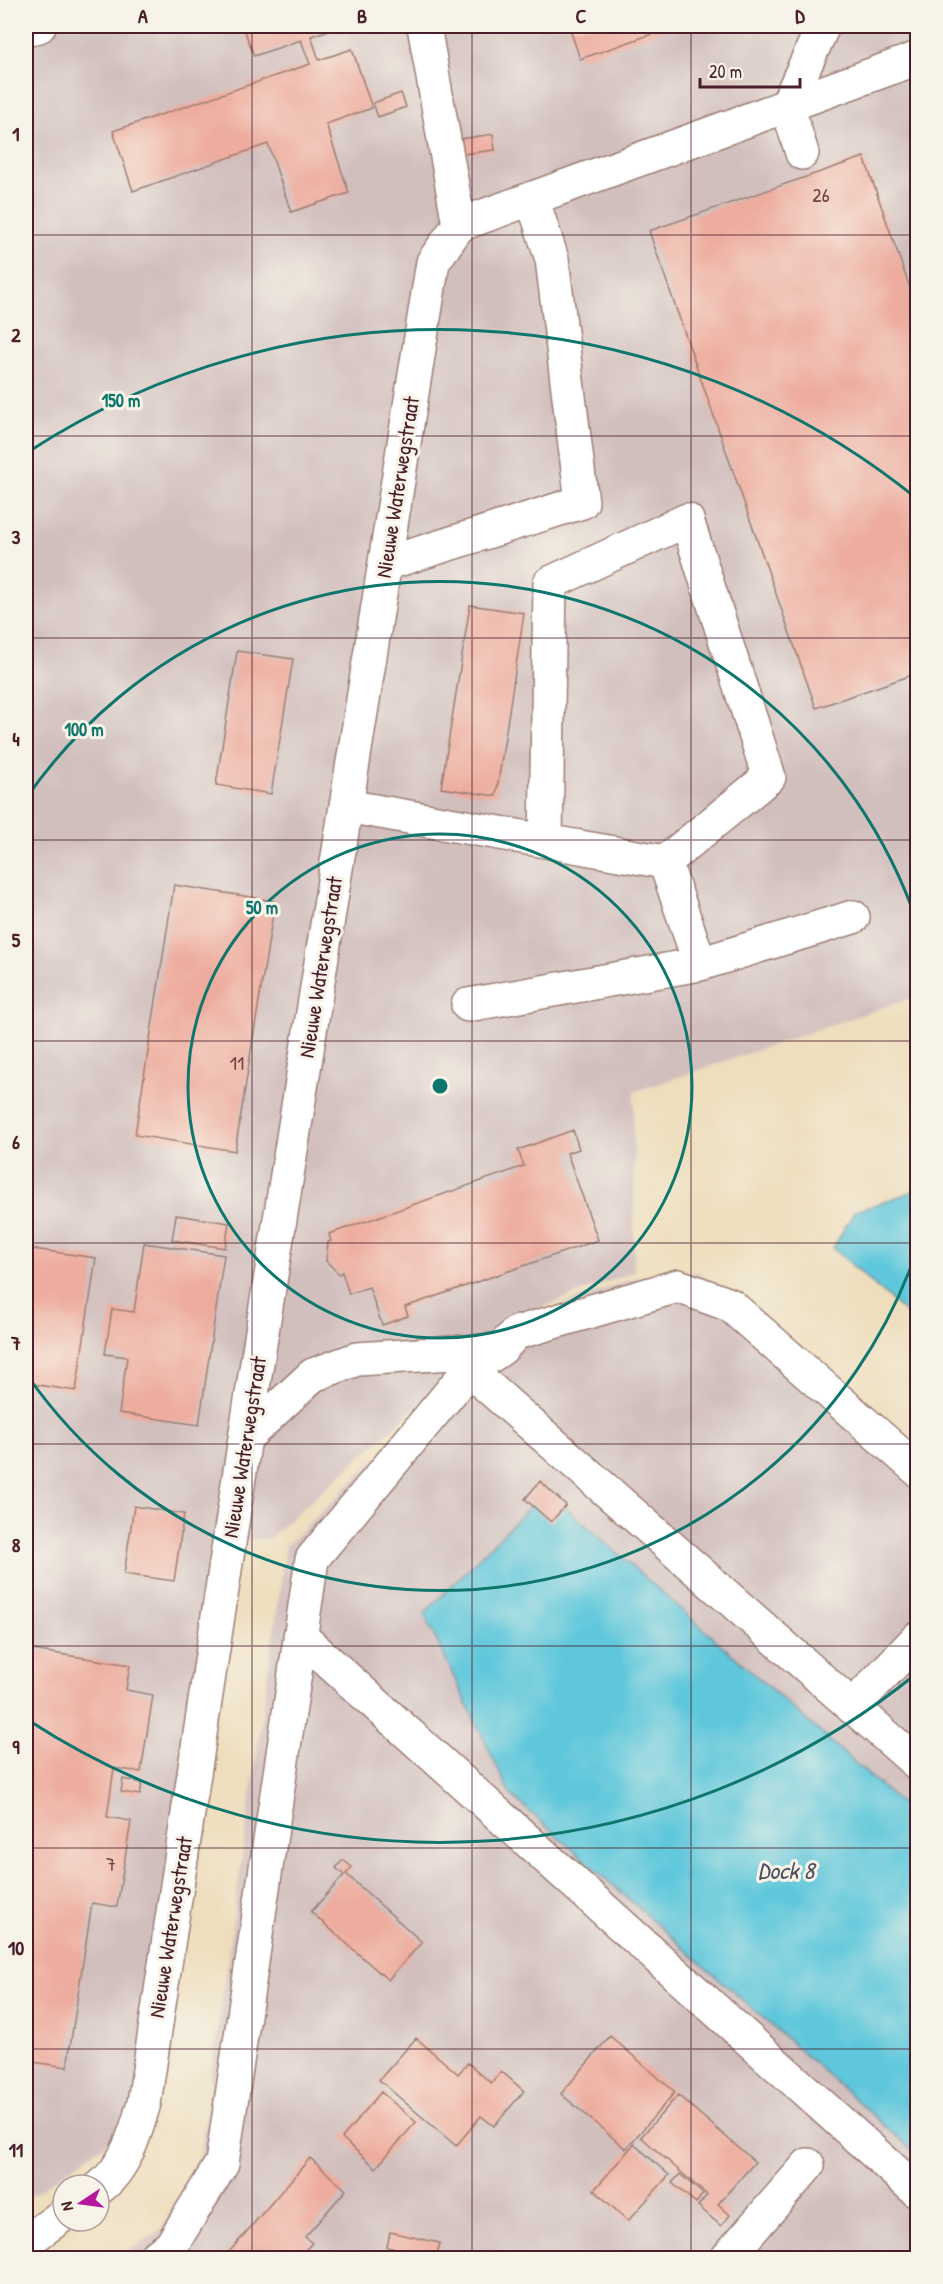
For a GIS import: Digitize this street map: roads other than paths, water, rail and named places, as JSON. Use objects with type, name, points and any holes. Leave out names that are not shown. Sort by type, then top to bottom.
[{"type":"street","points":[[26,30],[39,26]]},
{"type":"street","points":[[424,26],[459,225],[918,58]]},
{"type":"street","points":[[802,153],[787,105],[823,26]]},
{"type":"street","points":[[385,564],[582,502],[552,259],[532,198]]},
{"type":"street","name":"Nieuwe Waterwegstraat","points":[[111,2176],[134,2137],[144,2103],[245,1438],[433,262],[459,225]]},
{"type":"street","points":[[346,806],[665,862],[769,777],[687,520],[550,583],[546,841]]},
{"type":"street","points":[[665,862],[700,964]]},
{"type":"street","points":[[468,1005],[700,964],[853,917]]},
{"type":"street","points":[[154,2259],[171,2246],[222,2163],[312,1559],[469,1370],[501,1349],[516,1333],[678,1286],[730,1305],[918,1470]]},
{"type":"street","points":[[245,1438],[313,1375],[357,1359],[501,1349]]},
{"type":"street","points":[[469,1370],[918,1764]]},
{"type":"street","points":[[300,1636],[918,2192]]},
{"type":"street","points":[[852,1707],[918,1638]]},
{"type":"street","points":[[727,2259],[808,2165]]},
{"type":"street","points":[[26,2242],[51,2224]]},
{"type":"water","points":[[918,1190],[917,1323],[833,1248],[854,1212]]},
{"type":"water","name":"Dock 8","points":[[546,1490],[917,1818],[917,2154],[510,1794],[424,1614]]}]
